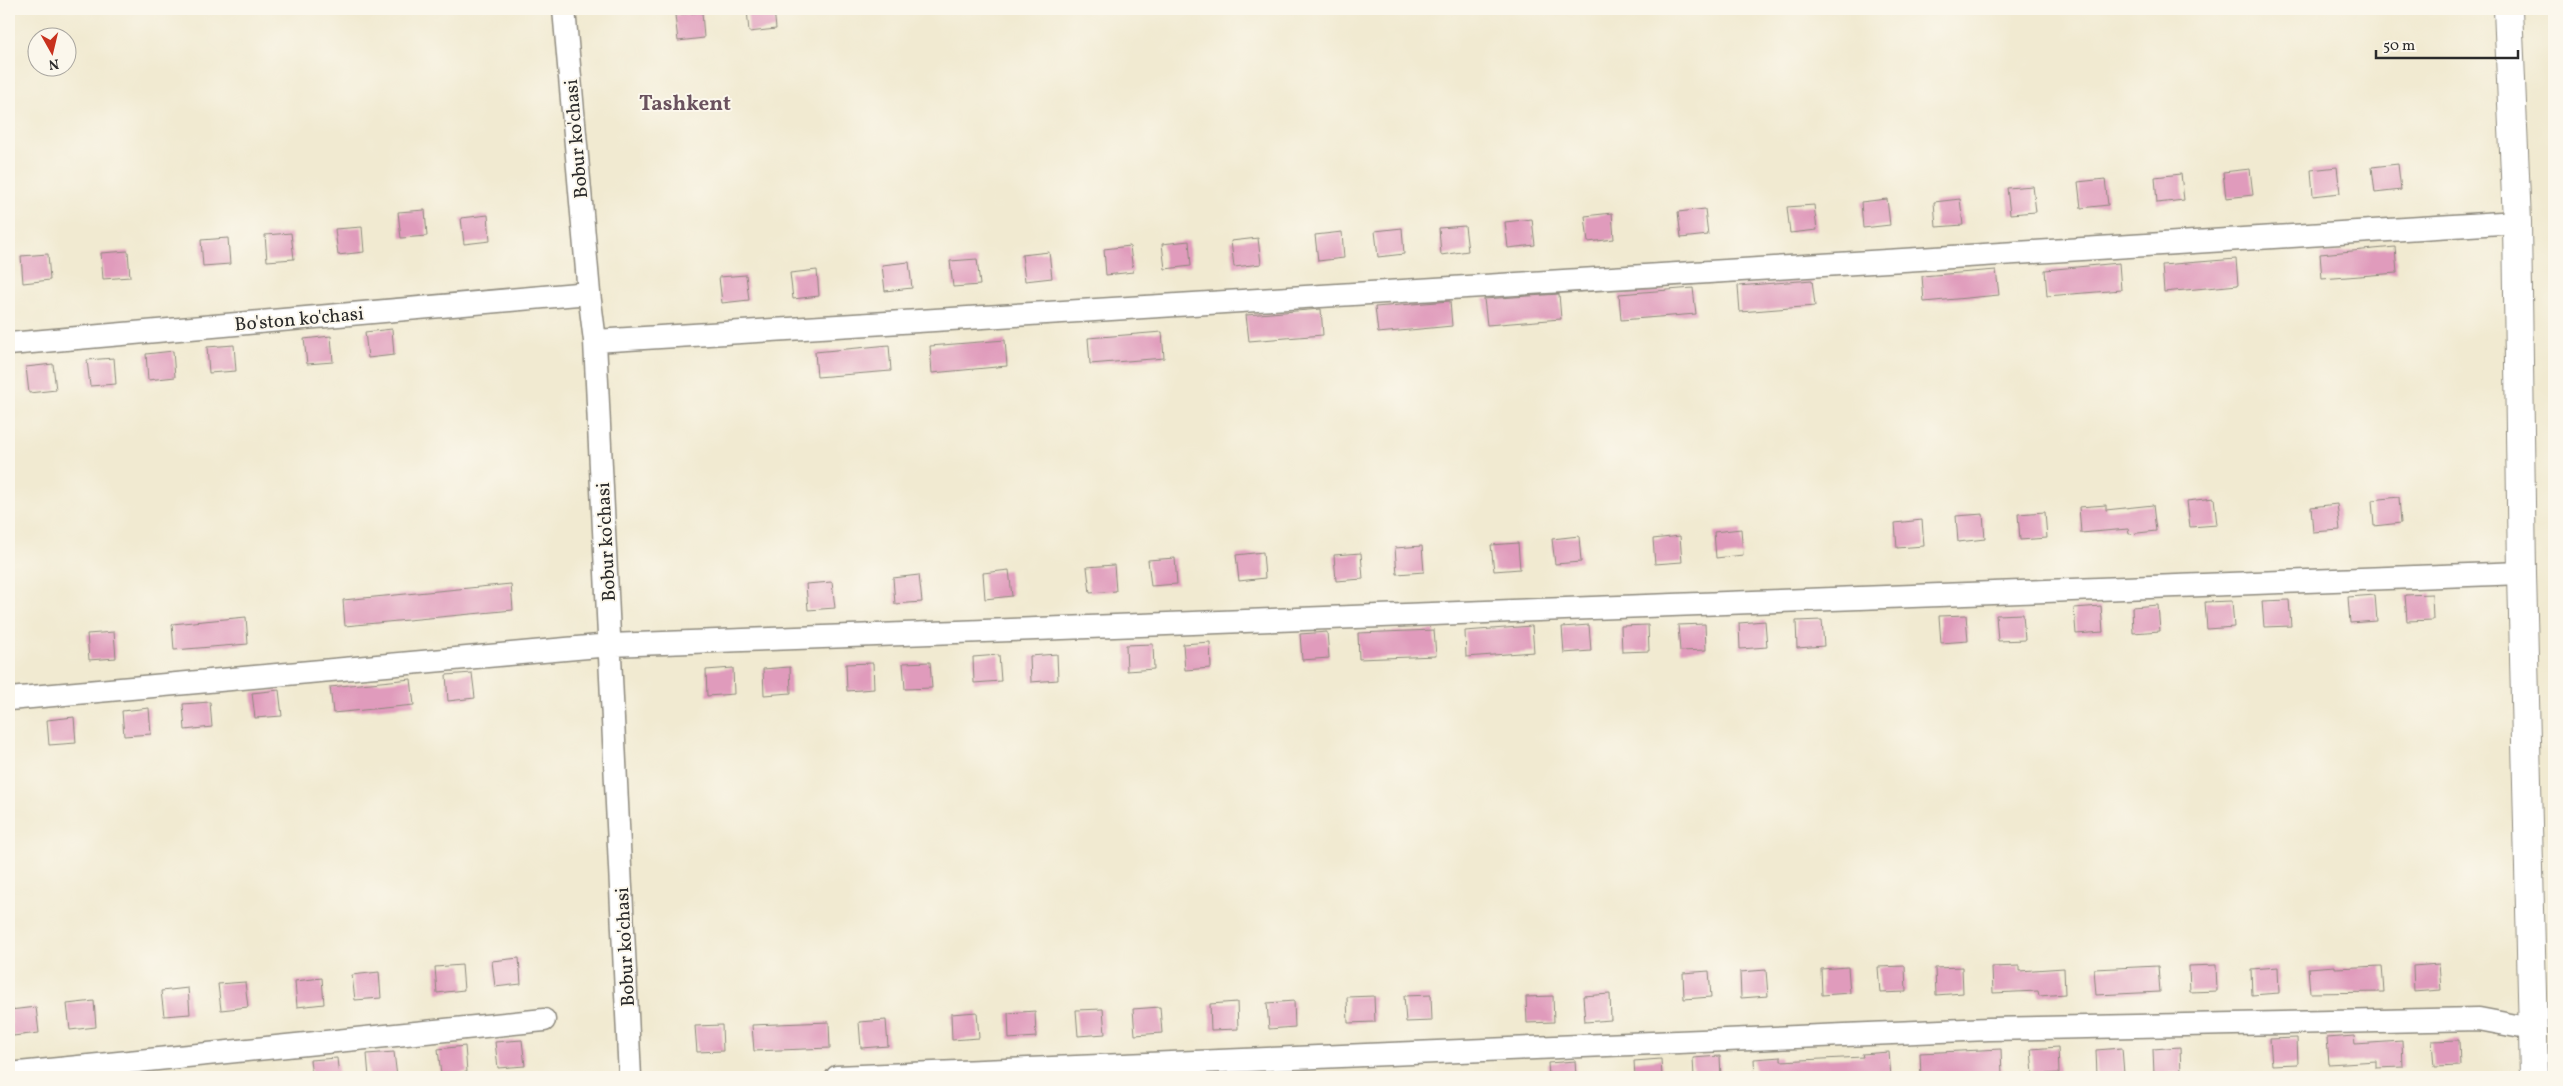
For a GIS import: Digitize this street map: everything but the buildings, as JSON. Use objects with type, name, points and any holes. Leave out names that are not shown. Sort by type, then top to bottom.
[{"type":"street","name":"Bobur ko'chasi","points":[[564,9],[588,292],[595,341],[630,1077]]},
{"type":"street","points":[[2508,9],[2517,222],[2522,574],[2534,1077]]},
{"type":"street","points":[[595,341],[2517,222]]},
{"type":"street","name":"Bo'ston ko'chasi","points":[[9,344],[588,292]]},
{"type":"street","points":[[9,700],[610,645],[2522,574]]},
{"type":"street","points":[[837,1077],[1989,1029],[2479,1019],[2532,1029]]},
{"type":"street","points":[[9,1074],[544,1020]]},
{"type":"district","name":"Tashkent","points":[[685,103]]}]
